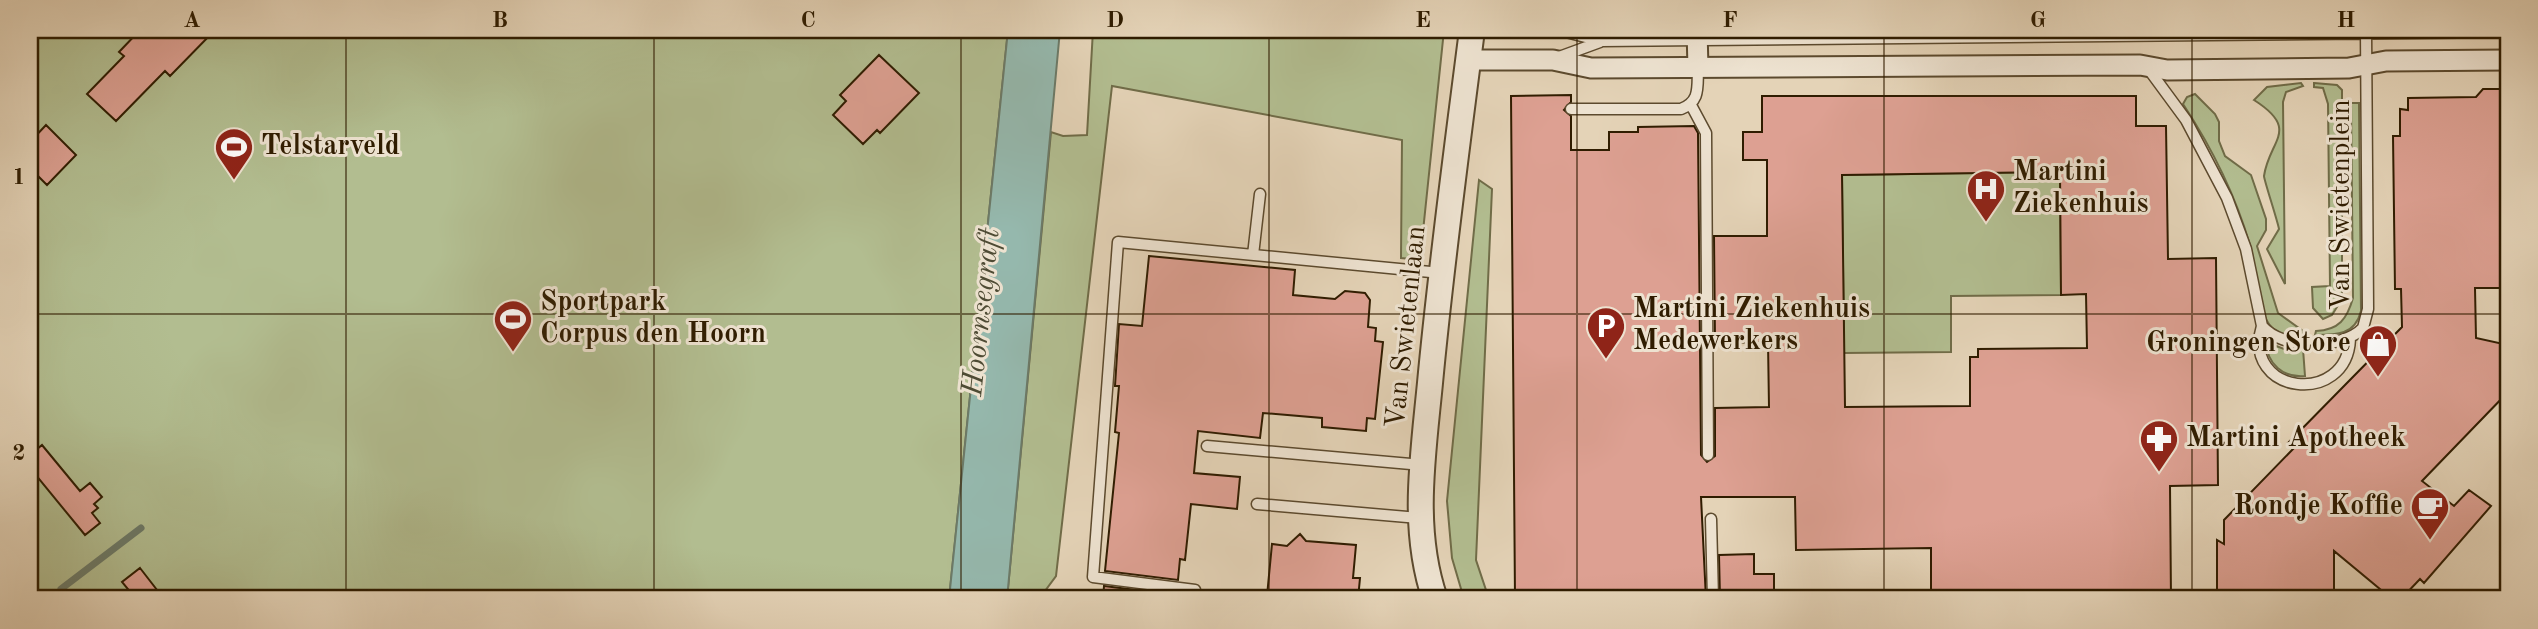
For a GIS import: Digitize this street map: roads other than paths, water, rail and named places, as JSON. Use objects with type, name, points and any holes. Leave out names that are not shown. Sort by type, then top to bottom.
[{"type":"street","name":"Van Swietenlaan","points":[[1435,599],[1428,579],[1420,518],[1423,465],[1442,273],[1472,30]]},
{"type":"street","points":[[1698,35],[1698,68]]},
{"type":"street","points":[[1468,60],[1553,60],[1591,68],[2147,66],[2167,70],[2349,68],[2386,61],[2506,62]]},
{"type":"lane","points":[[1558,30],[1601,41],[1698,35],[2508,32]]},
{"type":"lane","name":"Van Swietenplein","points":[[2262,326],[2272,336],[2286,341],[2350,339],[2363,328],[2368,309],[2366,32]]},
{"type":"lane","points":[[1553,60],[1601,41]]},
{"type":"lane","name":"Van Swietenplein","points":[[2147,66],[2186,120],[2227,198],[2246,249],[2262,326],[2259,337],[2261,359],[2273,374],[2298,385],[2318,383],[2334,373],[2346,360],[2350,339]]},
{"type":"lane","points":[[1571,109],[1681,109],[1691,105],[1697,98],[1698,68]]},
{"type":"lane","points":[[1691,105],[1706,133],[1708,455]]},
{"type":"lane","points":[[1253,255],[1260,194]]},
{"type":"lane","points":[[1195,590],[1093,577],[1118,242],[1442,273]]},
{"type":"lane","points":[[1207,446],[1423,465]]},
{"type":"lane","points":[[1257,504],[1420,518]]},
{"type":"lane","points":[[1711,519],[1713,599]]},
{"type":"water","name":"Hoornsegraft","points":[[1008,30],[1060,30],[1007,599],[949,599]]},
{"type":"waterway","points":[[61,589],[141,528]]},
{"type":"place","name":"Telstarveld","points":[[234,181]]},
{"type":"place","name":"Martini Ziekenhuis","points":[[1986,223]]},
{"type":"place","name":"Sportpark Corpus den Hoorn","points":[[513,353]]},
{"type":"place","name":"Martini Ziekenhuis Medewerkers","points":[[1606,360]]},
{"type":"place","name":"Groningen Store","points":[[2378,378]]},
{"type":"place","name":"Martini Apotheek","points":[[2159,473]]},
{"type":"place","name":"Rondje Koffie","points":[[2430,541]]}]
